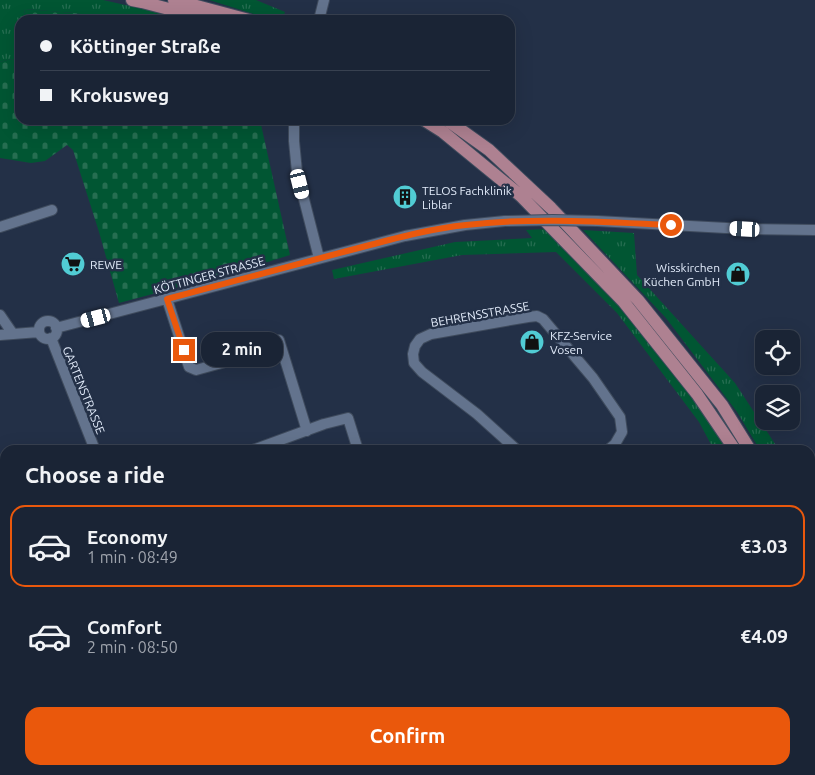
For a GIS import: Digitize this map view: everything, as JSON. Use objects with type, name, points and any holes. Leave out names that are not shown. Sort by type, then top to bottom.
[{"type":"main road","points":[[132,0],[192,15]]},
{"type":"main road","points":[[174,0],[230,15]]},
{"type":"main road","points":[[432,125],[521,196],[623,301],[697,394],[732,445]]},
{"type":"main road","points":[[454,125],[489,150],[537,195],[638,300],[722,405],[747,445]]},
{"type":"street","points":[[320,15],[324,0]]},
{"type":"street","points":[[294,125],[297,172],[320,258]]},
{"type":"street","points":[[0,226],[52,210]]},
{"type":"street","name":"KÖTTINGER STRASSE","points":[[56,328],[404,236],[465,225],[505,221],[553,220],[745,229],[815,230]]},
{"type":"street","points":[[167,299],[189,367],[196,370],[247,356],[255,348],[279,340],[307,430]]},
{"type":"street","points":[[0,315],[13,334]]},
{"type":"street","name":"BEHRENSSTRASSE","points":[[512,445],[478,414],[422,372],[414,363],[415,346],[420,339],[431,334],[528,317],[536,316],[543,319],[593,378],[620,417],[622,432],[613,445]]},
{"type":"street","points":[[48,322],[53,323],[56,328],[55,336],[51,338],[44,338],[39,332],[40,326],[48,322]]},
{"type":"street","points":[[0,336],[39,332]]},
{"type":"street","name":"GARTENSTRASSE","points":[[51,338],[93,445]]},
{"type":"street","points":[[266,445],[324,424],[348,418],[356,445]]},
{"type":"green space","points":[[0,0],[103,0],[170,15],[88,15],[25,9],[24,15],[15,15],[15,59],[0,62]]},
{"type":"green space","points":[[209,0],[256,0],[285,12],[284,15],[257,15]]},
{"type":"green space","points":[[25,9],[88,15],[24,15]]},
{"type":"green space","points":[[15,59],[15,125],[261,125],[290,255],[235,272],[119,303],[73,150],[67,145],[45,161],[31,163],[0,158],[0,62]]},
{"type":"green space","points":[[546,229],[618,303],[676,374],[725,445],[711,445],[699,422],[617,313],[556,252],[462,255],[334,279],[332,270],[455,242],[532,238],[526,230]]},
{"type":"green space","points":[[583,230],[634,233],[637,275],[735,383],[755,413],[755,430],[766,430],[776,445],[757,445],[737,412],[666,318]]},
{"type":"place","name":"TELOS Fachklinik Liblar","points":[[405,197]]},
{"type":"place","name":"REWE","points":[[73,264]]},
{"type":"place","name":"Wisskirchen Küchen GmbH","points":[[738,274]]},
{"type":"place","name":"KFZ-Service Vosen","points":[[532,342]]},
{"type":"route","points":[[184,350],[167,299],[404,236],[465,225],[505,221],[597,221],[671,225]]}]
